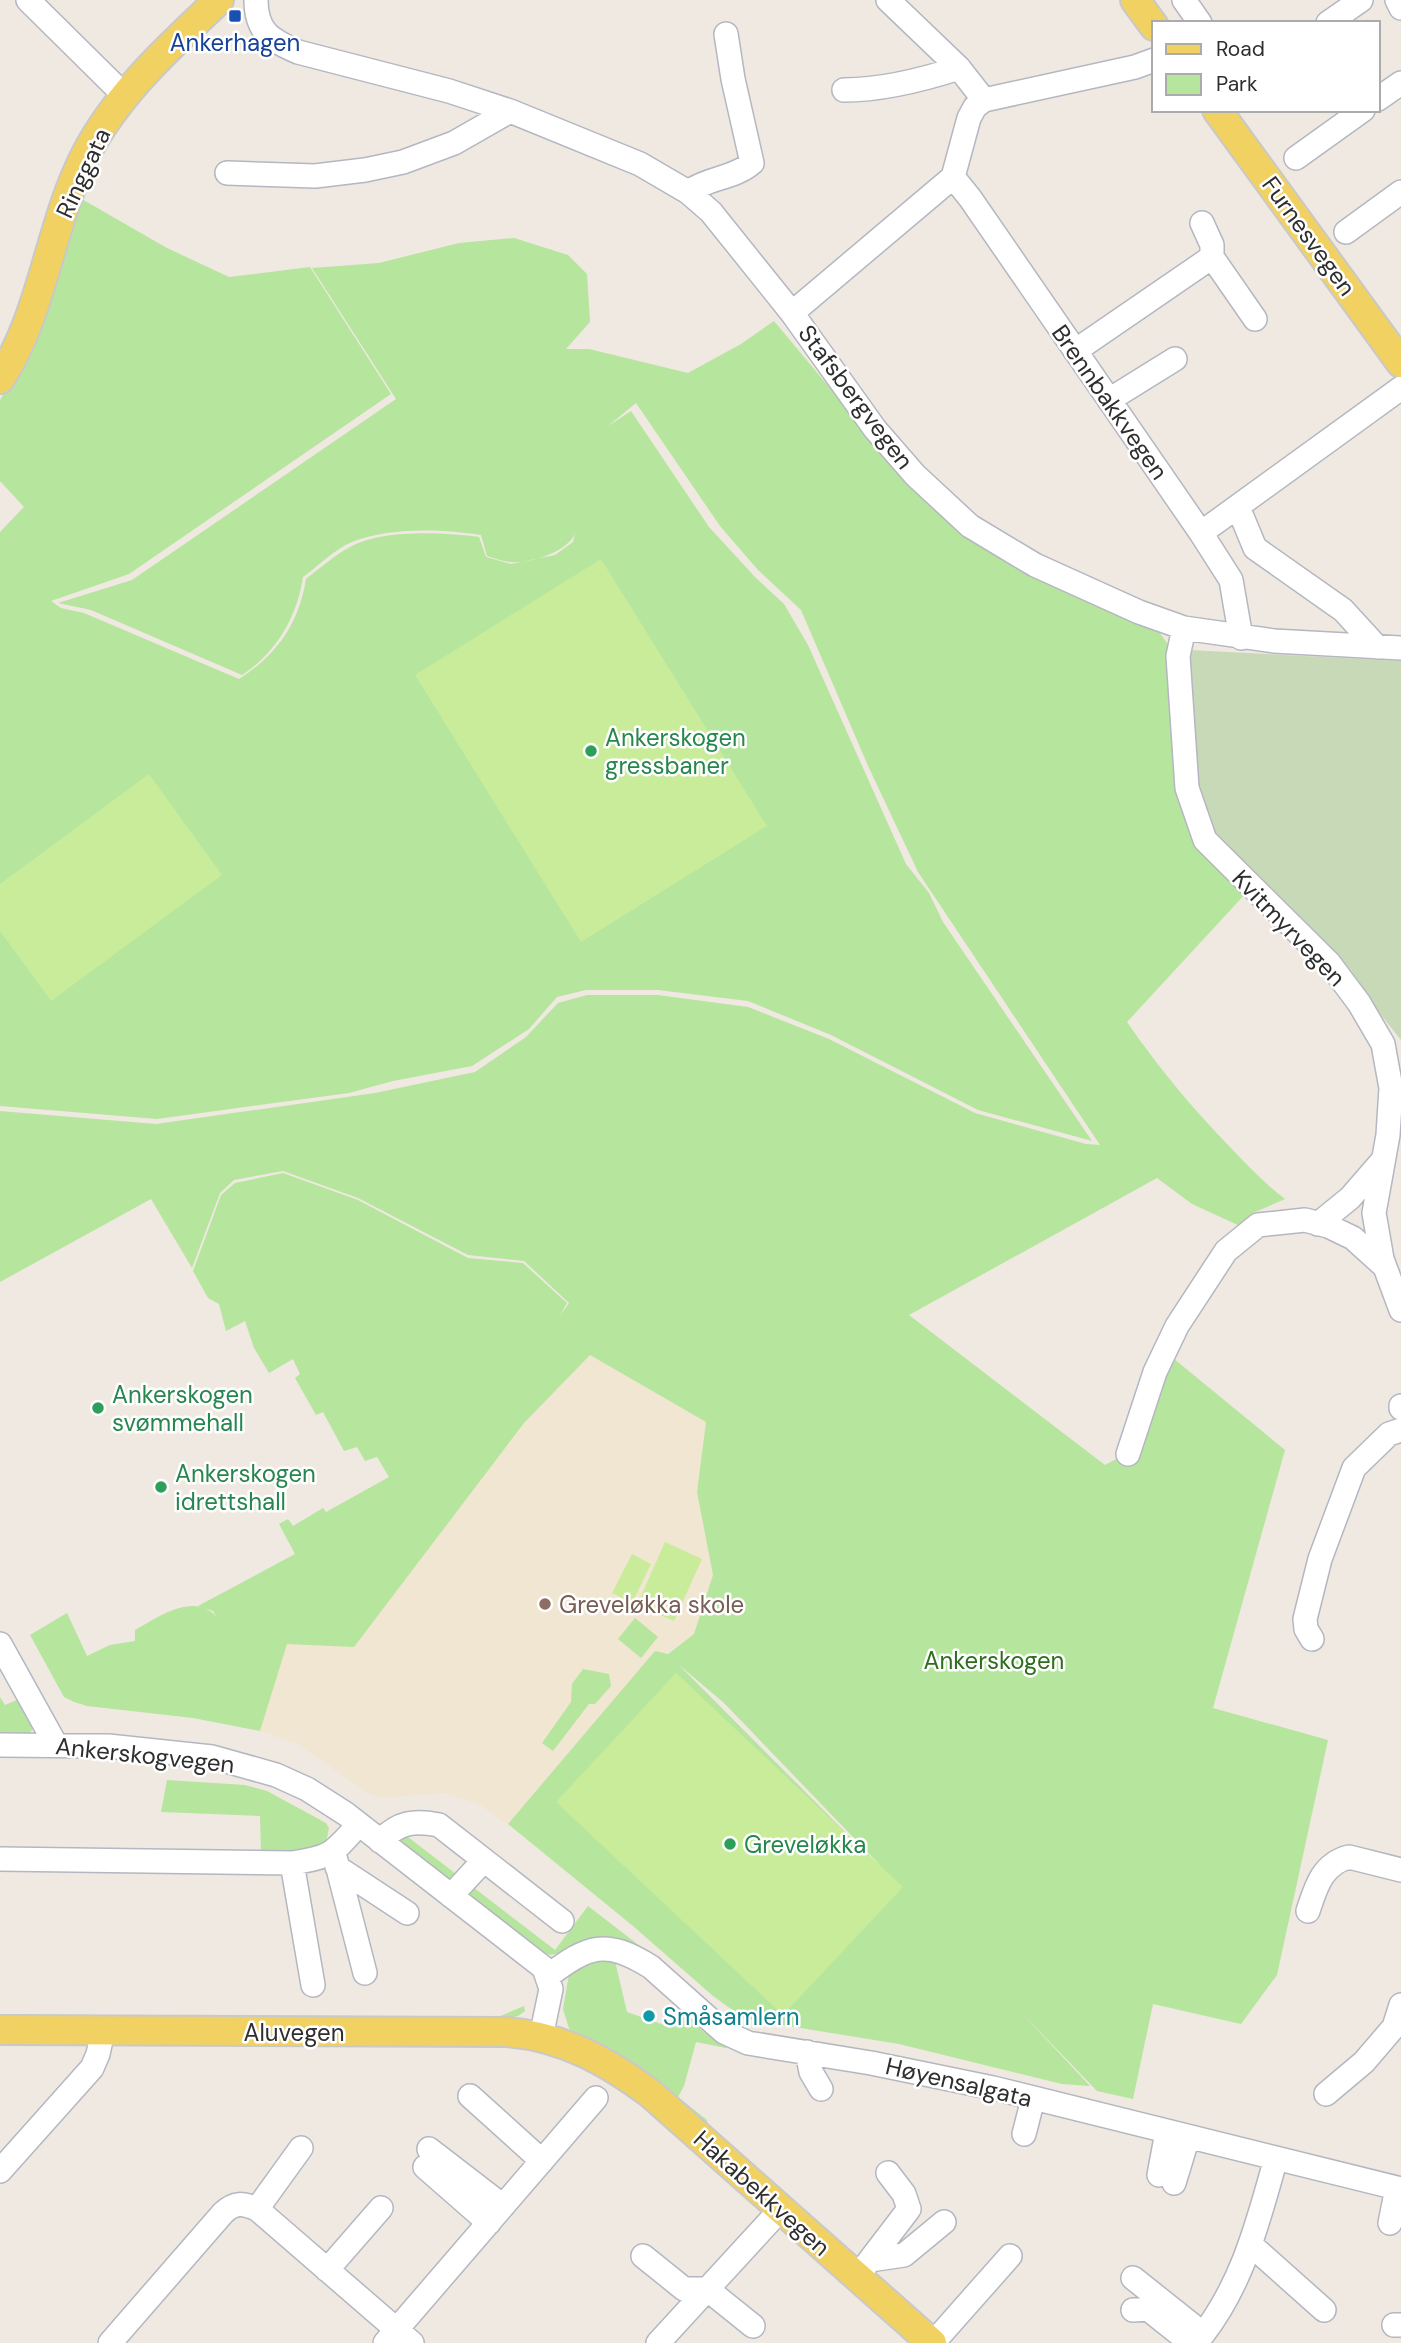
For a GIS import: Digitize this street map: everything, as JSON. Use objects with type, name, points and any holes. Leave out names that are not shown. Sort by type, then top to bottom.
[{"type":"main road","name":"Ringgata","points":[[0,379],[23,337],[53,242],[85,155],[124,95],[219,0]]},
{"type":"main road","points":[[1136,0],[1152,23]]},
{"type":"main road","name":"Furnesvegen","points":[[1218,112],[1401,363]]},
{"type":"main road","name":"Aluvegen","points":[[0,2030],[506,2032],[541,2037],[586,2052]]},
{"type":"main road","name":"Hakabekkvegen","points":[[586,2052],[625,2074],[651,2094],[780,2210],[863,2269],[932,2343]]},
{"type":"street","points":[[28,0],[124,95]]},
{"type":"street","name":"Stafsbergvegen","points":[[256,0],[258,20],[264,31],[275,41],[318,58],[449,91],[510,111],[640,164],[688,192],[711,212],[792,313],[875,429],[915,475],[970,526],[1035,565],[1139,612],[1184,628],[1241,638],[1401,648]]},
{"type":"street","points":[[1184,0],[1199,21]]},
{"type":"street","points":[[1331,21],[1361,0]]},
{"type":"street","points":[[1397,0],[1401,8]]},
{"type":"street","points":[[894,1],[958,68],[984,100]]},
{"type":"street","points":[[688,192],[699,184],[745,169],[752,163],[726,34]]},
{"type":"street","points":[[792,313],[953,177],[969,118],[975,107],[984,100],[1135,67],[1152,61]]},
{"type":"street","points":[[844,90],[859,90],[919,79],[958,68]]},
{"type":"street","points":[[1380,98],[1401,83]]},
{"type":"street","points":[[227,173],[315,176],[403,162],[454,143],[510,111]]},
{"type":"street","points":[[1296,158],[1360,112]]},
{"type":"street","name":"Brennbakkvegen","points":[[953,177],[1231,580],[1241,638]]},
{"type":"street","points":[[1346,232],[1401,192]]},
{"type":"street","points":[[1202,223],[1212,245],[1212,257],[1255,320]]},
{"type":"street","points":[[1075,351],[1212,257]]},
{"type":"street","points":[[1109,400],[1175,359]]},
{"type":"street","points":[[1201,533],[1401,388]]},
{"type":"street","points":[[1238,507],[1255,548],[1343,610],[1377,647]]},
{"type":"street","name":"Kvitmyrvegen","points":[[1184,628],[1178,656],[1187,788],[1205,840],[1329,963],[1359,1003],[1383,1044],[1391,1088],[1388,1135],[1374,1213],[1384,1266],[1401,1310]]},
{"type":"street","points":[[1318,1224],[1350,1198],[1383,1160]]},
{"type":"street","points":[[1129,1454],[1155,1372],[1177,1325],[1226,1251],[1258,1225],[1305,1220],[1328,1226],[1353,1238],[1384,1266]]},
{"type":"street","points":[[1312,1639],[1306,1629],[1305,1619],[1320,1559],[1354,1468],[1389,1434],[1401,1430]]},
{"type":"street","points":[[0,1644],[56,1745]]},
{"type":"street","name":"Ankerskogvegen","points":[[0,1745],[108,1746],[212,1757],[244,1764],[307,1790],[359,1825],[537,1962],[548,1976]]},
{"type":"street","points":[[380,1841],[389,1832],[407,1822],[420,1821],[439,1825],[562,1921]]},
{"type":"street","points":[[359,1825],[335,1860],[365,1973]]},
{"type":"street","points":[[1308,1911],[1322,1874],[1341,1859],[1349,1857],[1401,1870]]},
{"type":"street","points":[[0,1859],[292,1863],[317,1859],[335,1860],[407,1913]]},
{"type":"street","points":[[451,1896],[484,1860]]},
{"type":"street","points":[[292,1863],[313,1985]]},
{"type":"street","name":"Høyensalgata","points":[[548,1976],[587,1950],[611,1949],[651,1966],[724,2032],[748,2043],[918,2072],[1399,2189]]},
{"type":"street","points":[[541,2037],[551,1989],[548,1976]]},
{"type":"street","points":[[1326,2094],[1364,2062],[1394,2028],[1401,2005]]},
{"type":"street","points":[[0,2171],[92,2068],[103,2031]]},
{"type":"street","points":[[807,2052],[811,2072],[821,2089]]},
{"type":"street","points":[[470,2096],[542,2161]]},
{"type":"street","points":[[110,2343],[231,2206],[249,2206],[327,2270],[398,2339],[496,2214],[596,2098]]},
{"type":"street","points":[[1024,2134],[1033,2099]]},
{"type":"street","points":[[1166,2179],[1177,2135]]},
{"type":"street","points":[[249,2206],[301,2148]]},
{"type":"street","points":[[427,2158],[496,2214]]},
{"type":"street","points":[[1200,2342],[1231,2289],[1251,2245],[1276,2158]]},
{"type":"street","points":[[863,2269],[909,2209],[904,2194],[888,2173]]},
{"type":"street","points":[[1390,2223],[1399,2189]]},
{"type":"street","points":[[327,2270],[381,2208]]},
{"type":"street","points":[[658,2343],[780,2210]]},
{"type":"street","points":[[863,2269],[904,2255],[944,2222]]},
{"type":"street","points":[[1251,2245],[1324,2310]]},
{"type":"street","points":[[643,2256],[684,2289],[707,2289],[752,2326]]},
{"type":"street","points":[[932,2343],[1010,2256]]},
{"type":"street","points":[[1133,2277],[1192,2325],[1200,2342]]},
{"type":"street","points":[[1133,2310],[1148,2309],[1182,2336],[1200,2342]]},
{"type":"shaded area","name":"Greveløkka skole","points":[[590,1355],[706,1422],[697,1492],[713,1575],[694,1634],[658,1659],[507,1824],[479,1804],[444,1793],[381,1798],[366,1792],[298,1744],[260,1731],[287,1644],[524,1423]]},
{"type":"green space","name":"Ankerskogen","points":[[80,198],[167,248],[229,277],[310,267],[391,394],[129,574],[51,601],[61,608],[84,613],[239,679],[265,659],[284,636],[298,610],[306,579],[339,554],[363,541],[413,533],[479,537],[486,557],[511,564],[524,561],[510,562],[487,556],[481,535],[466,533],[399,532],[352,542],[303,577],[296,606],[283,633],[265,656],[242,675],[91,610],[58,603],[132,580],[396,399],[312,268],[379,263],[459,243],[514,238],[568,255],[587,274],[590,322],[566,349],[589,349],[688,373],[741,344],[774,321],[895,466],[969,539],[1151,621],[1167,643],[1183,762],[1247,892],[1127,1022],[1163,1071],[1202,1117],[1285,1199],[1253,1213],[1240,1226],[1192,1204],[1157,1178],[909,1315],[1105,1465],[1139,1447],[1168,1354],[1285,1450],[1213,1708],[1328,1740],[1277,1975],[1241,2024],[1153,2004],[1133,2099],[1097,2091],[1018,2009],[1090,2086],[1062,2084],[899,2044],[745,2019],[713,1996],[633,1926],[508,1824],[655,1651],[668,1654],[694,1634],[713,1575],[697,1492],[706,1422],[590,1355],[524,1423],[354,1647],[287,1644],[260,1731],[193,1718],[87,1706],[64,1697],[30,1635],[67,1613],[87,1656],[110,1645],[135,1641],[135,1630],[154,1619],[186,1606],[207,1609],[198,1606],[295,1554],[279,1524],[288,1519],[293,1526],[323,1508],[326,1512],[389,1477],[377,1457],[365,1461],[357,1447],[344,1451],[323,1412],[316,1415],[295,1378],[300,1374],[293,1359],[269,1373],[254,1348],[245,1321],[226,1331],[219,1304],[208,1298],[193,1271],[221,1195],[235,1183],[283,1173],[358,1200],[468,1258],[523,1263],[567,1303],[559,1317],[569,1303],[524,1261],[468,1255],[358,1198],[283,1171],[234,1180],[220,1193],[192,1268],[151,1199],[0,1282],[0,1111],[156,1124],[375,1093],[475,1072],[526,1037],[558,1003],[587,995],[658,995],[748,1007],[829,1039],[975,1113],[1086,1144],[1100,1145],[918,872],[869,768],[801,610],[758,570],[720,526],[636,403],[608,426],[631,411],[709,527],[784,604],[808,645],[906,864],[929,893],[943,922],[1092,1141],[978,1110],[831,1035],[748,1001],[658,990],[586,990],[557,997],[529,1029],[472,1066],[393,1081],[349,1093],[157,1119],[0,1106],[0,532],[24,507],[0,481],[0,400],[31,345]],"holes":[[[575,534],[573,542],[555,555],[537,559],[556,551],[571,540]],[[678,1664],[724,1703],[877,1864]]]},
{"type":"green space","name":"Ankerskogen gressbaner","points":[[601,559],[767,826],[581,942],[415,675]]},
{"type":"green space","points":[[1190,650],[1401,661],[1401,1040],[1350,969],[1221,846],[1198,792],[1185,680]]},
{"type":"green space","points":[[149,774],[222,875],[51,1001],[0,931],[0,884]]},
{"type":"green space","points":[[665,1542],[702,1559],[674,1621],[637,1605]]},
{"type":"green space","points":[[632,1554],[651,1564],[632,1603],[612,1593]]},
{"type":"green space","points":[[635,1618],[658,1637],[641,1658],[618,1639]]},
{"type":"green space","points":[[583,1669],[609,1674],[611,1686],[595,1704],[589,1704],[553,1751],[542,1743],[571,1702],[572,1684]]},
{"type":"green space","name":"Greveløkka","points":[[676,1673],[903,1887],[783,2015],[556,1802]]},
{"type":"green space","points":[[0,1697],[5,1705],[19,1699],[34,1726],[30,1733],[0,1733]]},
{"type":"green space","points":[[167,1780],[245,1785],[267,1791],[326,1823],[329,1828],[326,1843],[307,1849],[261,1852],[260,1816],[161,1812]]},
{"type":"green space","points":[[391,1824],[555,1950],[588,1906],[645,1950],[623,1940],[604,1937],[561,1953],[547,1954],[394,1837]]},
{"type":"green space","points":[[602,1959],[615,1961],[627,2012],[667,2026],[680,2017],[688,2017],[704,2032],[726,2046],[696,2042],[684,2086],[678,2097],[707,2120],[708,2125],[609,2049],[573,2034],[569,2028],[563,2009],[569,1974],[580,1965]]},
{"type":"green space","points":[[524,2006],[525,2011],[518,2016],[495,2021],[0,2018],[0,2014],[498,2017]]},
{"type":"place","name":"Ankerhagen","points":[[235,16]]},
{"type":"place","name":"Ankerskogen gressbaner","points":[[591,751]]},
{"type":"place","name":"Ankerskogen svømmehall","points":[[98,1408]]},
{"type":"place","name":"Ankerskogen idrettshall","points":[[161,1487]]},
{"type":"place","name":"Greveløkka skole","points":[[545,1604]]},
{"type":"place","name":"Greveløkka","points":[[730,1844]]},
{"type":"place","name":"Småsamlern","points":[[649,2016]]}]
